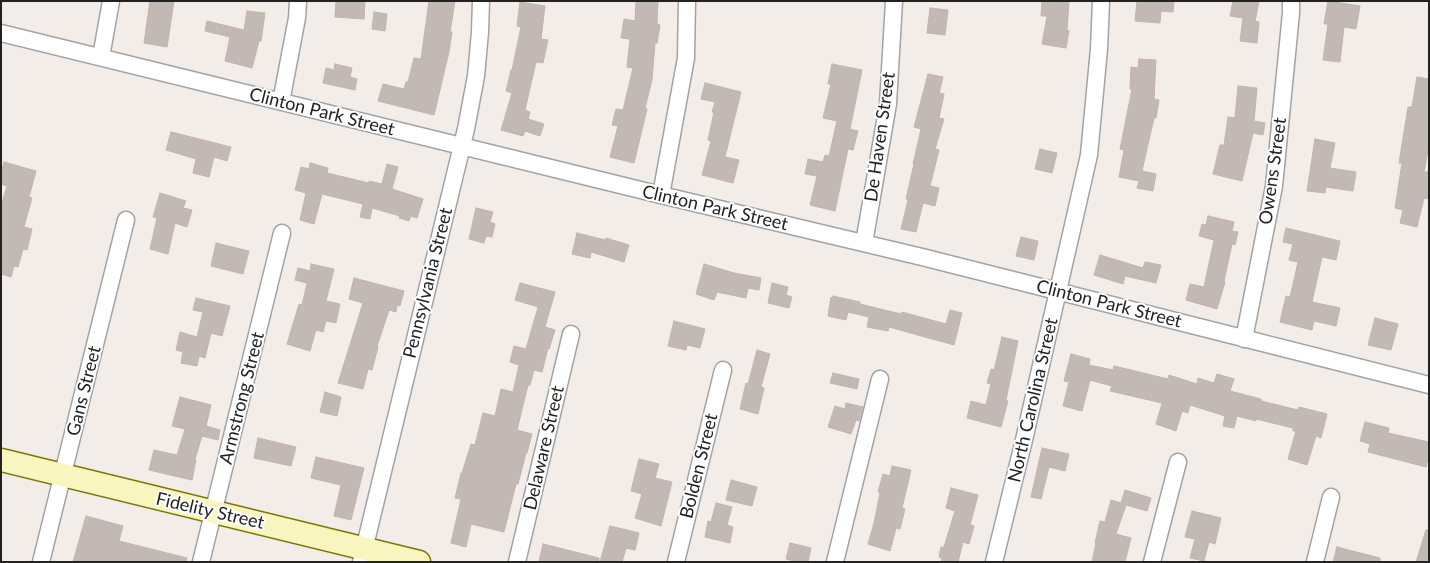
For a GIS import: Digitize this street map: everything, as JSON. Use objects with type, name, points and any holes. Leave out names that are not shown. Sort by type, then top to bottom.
[{"type":"main road","name":"Fidelity Street","points":[[1,460],[214,511],[363,555],[420,562]]},
{"type":"street","points":[[101,57],[111,1]]},
{"type":"street","points":[[281,102],[297,18],[298,1]]},
{"type":"street","name":"Pennsylvania Street","points":[[363,555],[462,146],[476,76],[481,1]]},
{"type":"street","points":[[661,195],[686,58],[687,1]]},
{"type":"street","name":"De Haven Street","points":[[864,243],[888,104],[894,1]]},
{"type":"street","name":"North Carolina Street","points":[[994,562],[1089,155],[1099,49],[1101,1]]},
{"type":"street","name":"Owens Street","points":[[1244,339],[1274,186],[1292,13],[1291,1]]},
{"type":"street","name":"Clinton Park Street","points":[[1,33],[864,243],[1429,385]]},
{"type":"street","name":"Gans Street","points":[[41,562],[126,220]]},
{"type":"street","name":"Armstrong Street","points":[[201,562],[282,233]]},
{"type":"street","name":"Delaware Street","points":[[517,562],[571,334]]},
{"type":"street","name":"Bolden Street","points":[[676,562],[723,370]]},
{"type":"street","points":[[835,562],[880,379]]},
{"type":"street","points":[[1152,562],[1178,462]]},
{"type":"street","points":[[1314,562],[1331,497]]},
{"type":"building","points":[[150,1],[174,1],[167,47],[144,43]]},
{"type":"building","points":[[336,1],[365,1],[364,19],[335,17]]},
{"type":"building","points":[[429,1],[455,1],[449,52],[434,115],[378,101],[383,84],[404,89],[406,82],[408,82],[414,58],[421,59]]},
{"type":"building","points":[[636,1],[658,1],[657,24],[660,25],[657,43],[655,43],[652,80],[645,108],[647,109],[634,163],[610,157],[618,126],[612,125],[616,109],[623,110],[633,68],[627,67],[630,39],[621,38],[624,19],[635,21]]},
{"type":"building","points":[[1050,1],[1069,1],[1067,30],[1069,31],[1066,48],[1042,44],[1047,16],[1041,16],[1042,2],[1050,3]]},
{"type":"building","points":[[1137,1],[1174,1],[1173,12],[1161,11],[1160,23],[1135,21]]},
{"type":"building","points":[[1233,1],[1259,1],[1255,21],[1259,22],[1257,43],[1240,41],[1243,18],[1230,16]]},
{"type":"building","points":[[1328,1],[1360,6],[1356,29],[1344,27],[1340,62],[1323,60],[1328,24],[1324,24]]},
{"type":"building","points":[[520,2],[545,6],[541,39],[548,40],[543,63],[536,62],[525,110],[530,112],[528,119],[544,124],[540,136],[525,131],[523,136],[501,130],[512,93],[506,91],[521,27],[517,26]]},
{"type":"building","points":[[930,8],[948,10],[945,35],[927,33]]},
{"type":"building","points":[[247,11],[265,13],[261,41],[259,41],[252,68],[225,61],[230,37],[205,31],[207,21],[244,30]]},
{"type":"building","points":[[374,12],[387,14],[385,31],[372,29]]},
{"type":"building","points":[[1139,59],[1156,60],[1154,99],[1159,100],[1142,171],[1156,174],[1153,191],[1137,188],[1139,181],[1119,177],[1124,150],[1120,149],[1132,89],[1130,89],[1131,67],[1138,68]]},
{"type":"building","points":[[335,64],[352,68],[350,77],[357,79],[355,90],[323,83],[326,68],[334,70]]},
{"type":"building","points":[[832,64],[862,70],[850,129],[858,131],[853,150],[848,149],[835,211],[810,205],[817,176],[805,174],[808,159],[823,162],[825,155],[829,156],[837,121],[823,118],[831,84],[828,84]]},
{"type":"building","points":[[928,74],[943,77],[939,93],[944,94],[939,118],[944,119],[935,149],[939,150],[930,186],[939,188],[935,206],[923,203],[916,232],[901,229],[921,129],[914,127]]},
{"type":"building","points":[[1417,77],[1429,79],[1429,145],[1424,172],[1429,172],[1429,190],[1427,199],[1424,198],[1417,227],[1400,223],[1403,210],[1395,208],[1402,163],[1399,163],[1408,107],[1412,107]]},
{"type":"building","points":[[705,83],[741,92],[725,157],[739,160],[733,183],[702,175],[711,141],[708,140],[715,102],[701,99]]},
{"type":"building","points":[[1238,86],[1257,88],[1254,121],[1265,123],[1263,135],[1253,133],[1242,181],[1213,174],[1220,145],[1224,145],[1228,117],[1235,118]]},
{"type":"building","points":[[171,132],[231,147],[227,161],[214,157],[209,177],[193,173],[196,159],[166,150]]},
{"type":"building","points":[[1315,139],[1335,143],[1330,168],[1356,172],[1353,191],[1326,187],[1325,193],[1307,191]]},
{"type":"building","points":[[1040,149],[1057,153],[1052,173],[1035,169]]},
{"type":"building","points":[[4,162],[36,171],[29,197],[32,198],[24,227],[32,229],[27,250],[23,249],[18,267],[14,266],[11,277],[1,274],[1,206],[7,186],[1,184]]},
{"type":"building","points":[[310,163],[328,168],[327,173],[369,183],[369,181],[382,184],[387,164],[398,167],[392,189],[423,199],[417,218],[411,216],[409,221],[399,218],[400,216],[372,208],[370,219],[360,217],[363,204],[322,194],[314,224],[300,220],[306,193],[295,190],[301,167],[309,169]]},
{"type":"building","points":[[160,193],[186,201],[183,208],[192,210],[187,227],[175,223],[168,254],[150,249],[157,218],[153,217]]},
{"type":"building","points":[[476,208],[493,212],[490,222],[495,224],[492,237],[486,236],[484,243],[469,239]]},
{"type":"building","points":[[1208,216],[1234,222],[1232,231],[1238,232],[1235,245],[1232,244],[1225,282],[1217,309],[1186,300],[1190,284],[1204,287],[1214,240],[1199,236],[1202,224],[1206,225]]},
{"type":"building","points":[[1286,228],[1340,241],[1336,260],[1322,257],[1312,302],[1340,308],[1336,326],[1314,321],[1312,330],[1280,322],[1286,296],[1290,297],[1298,262],[1289,260],[1293,244],[1283,242]]},
{"type":"building","points":[[577,233],[605,240],[606,238],[629,245],[624,262],[591,252],[590,258],[572,254]]},
{"type":"building","points":[[1021,237],[1038,241],[1034,260],[1016,256]]},
{"type":"building","points":[[216,243],[249,251],[243,274],[211,266]]},
{"type":"building","points":[[1100,255],[1143,268],[1145,262],[1161,265],[1156,283],[1125,276],[1123,284],[1094,275]]},
{"type":"building","points":[[311,264],[334,269],[326,301],[340,304],[336,323],[326,321],[323,332],[316,330],[310,351],[287,344],[299,304],[302,305],[307,283],[295,280],[298,268],[310,271]]},
{"type":"building","points":[[704,264],[734,273],[761,278],[759,290],[748,288],[746,298],[717,292],[714,300],[696,294]]},
{"type":"building","points":[[354,278],[404,291],[400,306],[397,305],[396,312],[389,310],[377,346],[372,370],[368,369],[363,389],[338,383],[363,303],[349,299]]},
{"type":"building","points":[[520,283],[555,292],[545,327],[555,330],[542,372],[534,370],[530,385],[528,385],[517,430],[532,434],[518,484],[516,484],[504,532],[471,524],[466,547],[451,543],[461,499],[455,498],[461,473],[471,444],[475,445],[483,413],[495,416],[501,389],[513,392],[519,365],[510,362],[514,346],[526,349],[538,307],[515,300]]},
{"type":"building","points":[[772,283],[788,287],[786,295],[792,297],[789,308],[768,303]]},
{"type":"building","points":[[831,297],[946,324],[950,310],[962,313],[954,345],[889,327],[888,331],[867,327],[869,317],[848,312],[846,320],[828,316]]},
{"type":"building","points":[[196,298],[230,306],[222,336],[211,333],[205,358],[199,356],[197,366],[181,363],[183,352],[176,350],[180,332],[197,337],[203,312],[193,310]]},
{"type":"building","points":[[1375,318],[1398,324],[1391,350],[1368,345]]},
{"type":"building","points":[[674,321],[705,329],[700,348],[687,345],[686,350],[668,346]]},
{"type":"building","points":[[1002,337],[1018,341],[1006,400],[1008,401],[1001,427],[967,418],[971,401],[986,405],[991,384],[987,383],[991,369],[994,370]]},
{"type":"building","points":[[757,350],[770,354],[761,387],[764,388],[758,414],[740,409]]},
{"type":"building","points":[[1071,354],[1090,359],[1089,365],[1113,370],[1114,366],[1168,379],[1169,375],[1197,384],[1198,378],[1214,383],[1217,374],[1234,379],[1230,391],[1298,410],[1299,407],[1327,414],[1321,438],[1316,436],[1307,465],[1288,459],[1296,431],[1293,431],[1293,428],[1237,416],[1234,428],[1223,426],[1225,416],[1190,405],[1188,413],[1182,411],[1176,431],[1156,424],[1162,403],[1110,391],[1112,386],[1090,380],[1082,411],[1063,406],[1069,382],[1064,381]]},
{"type":"building","points":[[833,373],[859,379],[857,389],[830,383]]},
{"type":"building","points":[[325,392],[341,397],[337,416],[320,412]]},
{"type":"building","points":[[180,397],[211,405],[206,426],[220,430],[218,440],[202,436],[195,459],[192,480],[149,470],[154,450],[177,455],[185,429],[172,426]]},
{"type":"building","points":[[846,403],[863,407],[859,421],[856,420],[851,434],[828,427],[835,406],[845,409]]},
{"type":"building","points":[[1365,422],[1389,428],[1388,433],[1429,442],[1426,467],[1368,452],[1370,444],[1360,441]]},
{"type":"building","points":[[258,438],[296,447],[291,466],[254,458]]},
{"type":"building","points":[[1042,448],[1069,454],[1065,471],[1049,467],[1041,499],[1031,497]]},
{"type":"building","points":[[316,457],[364,468],[351,520],[334,516],[341,485],[311,478]]},
{"type":"building","points":[[639,459],[659,464],[655,478],[672,482],[661,526],[635,518],[642,494],[631,491]]},
{"type":"building","points":[[892,466],[911,470],[902,508],[905,509],[900,529],[896,528],[890,551],[868,544],[883,474],[890,476]]},
{"type":"building","points":[[731,480],[757,487],[752,506],[726,500]]},
{"type":"building","points":[[951,488],[978,495],[970,525],[974,526],[969,544],[963,542],[958,562],[941,562],[942,558],[939,557],[941,547],[944,547],[955,511],[946,508]]},
{"type":"building","points":[[1125,490],[1151,498],[1147,511],[1126,505],[1116,534],[1131,538],[1125,562],[1092,562],[1100,521],[1105,522],[1111,500],[1121,503]]},
{"type":"building","points":[[716,503],[732,507],[727,525],[733,527],[730,543],[705,537],[708,521],[711,522]]},
{"type":"building","points":[[1192,511],[1221,518],[1215,544],[1209,542],[1204,561],[1190,558],[1195,539],[1185,537]]},
{"type":"building","points":[[86,516],[123,526],[119,541],[187,558],[186,562],[73,562]]},
{"type":"building","points":[[610,526],[639,533],[635,550],[626,548],[622,562],[600,562]]},
{"type":"building","points":[[1426,530],[1429,530],[1429,562],[1416,562]]},
{"type":"building","points":[[790,543],[811,548],[808,562],[786,559]]},
{"type":"building","points":[[543,544],[599,558],[599,562],[539,562]]},
{"type":"building","points":[[1337,547],[1380,558],[1380,562],[1333,562]]}]
